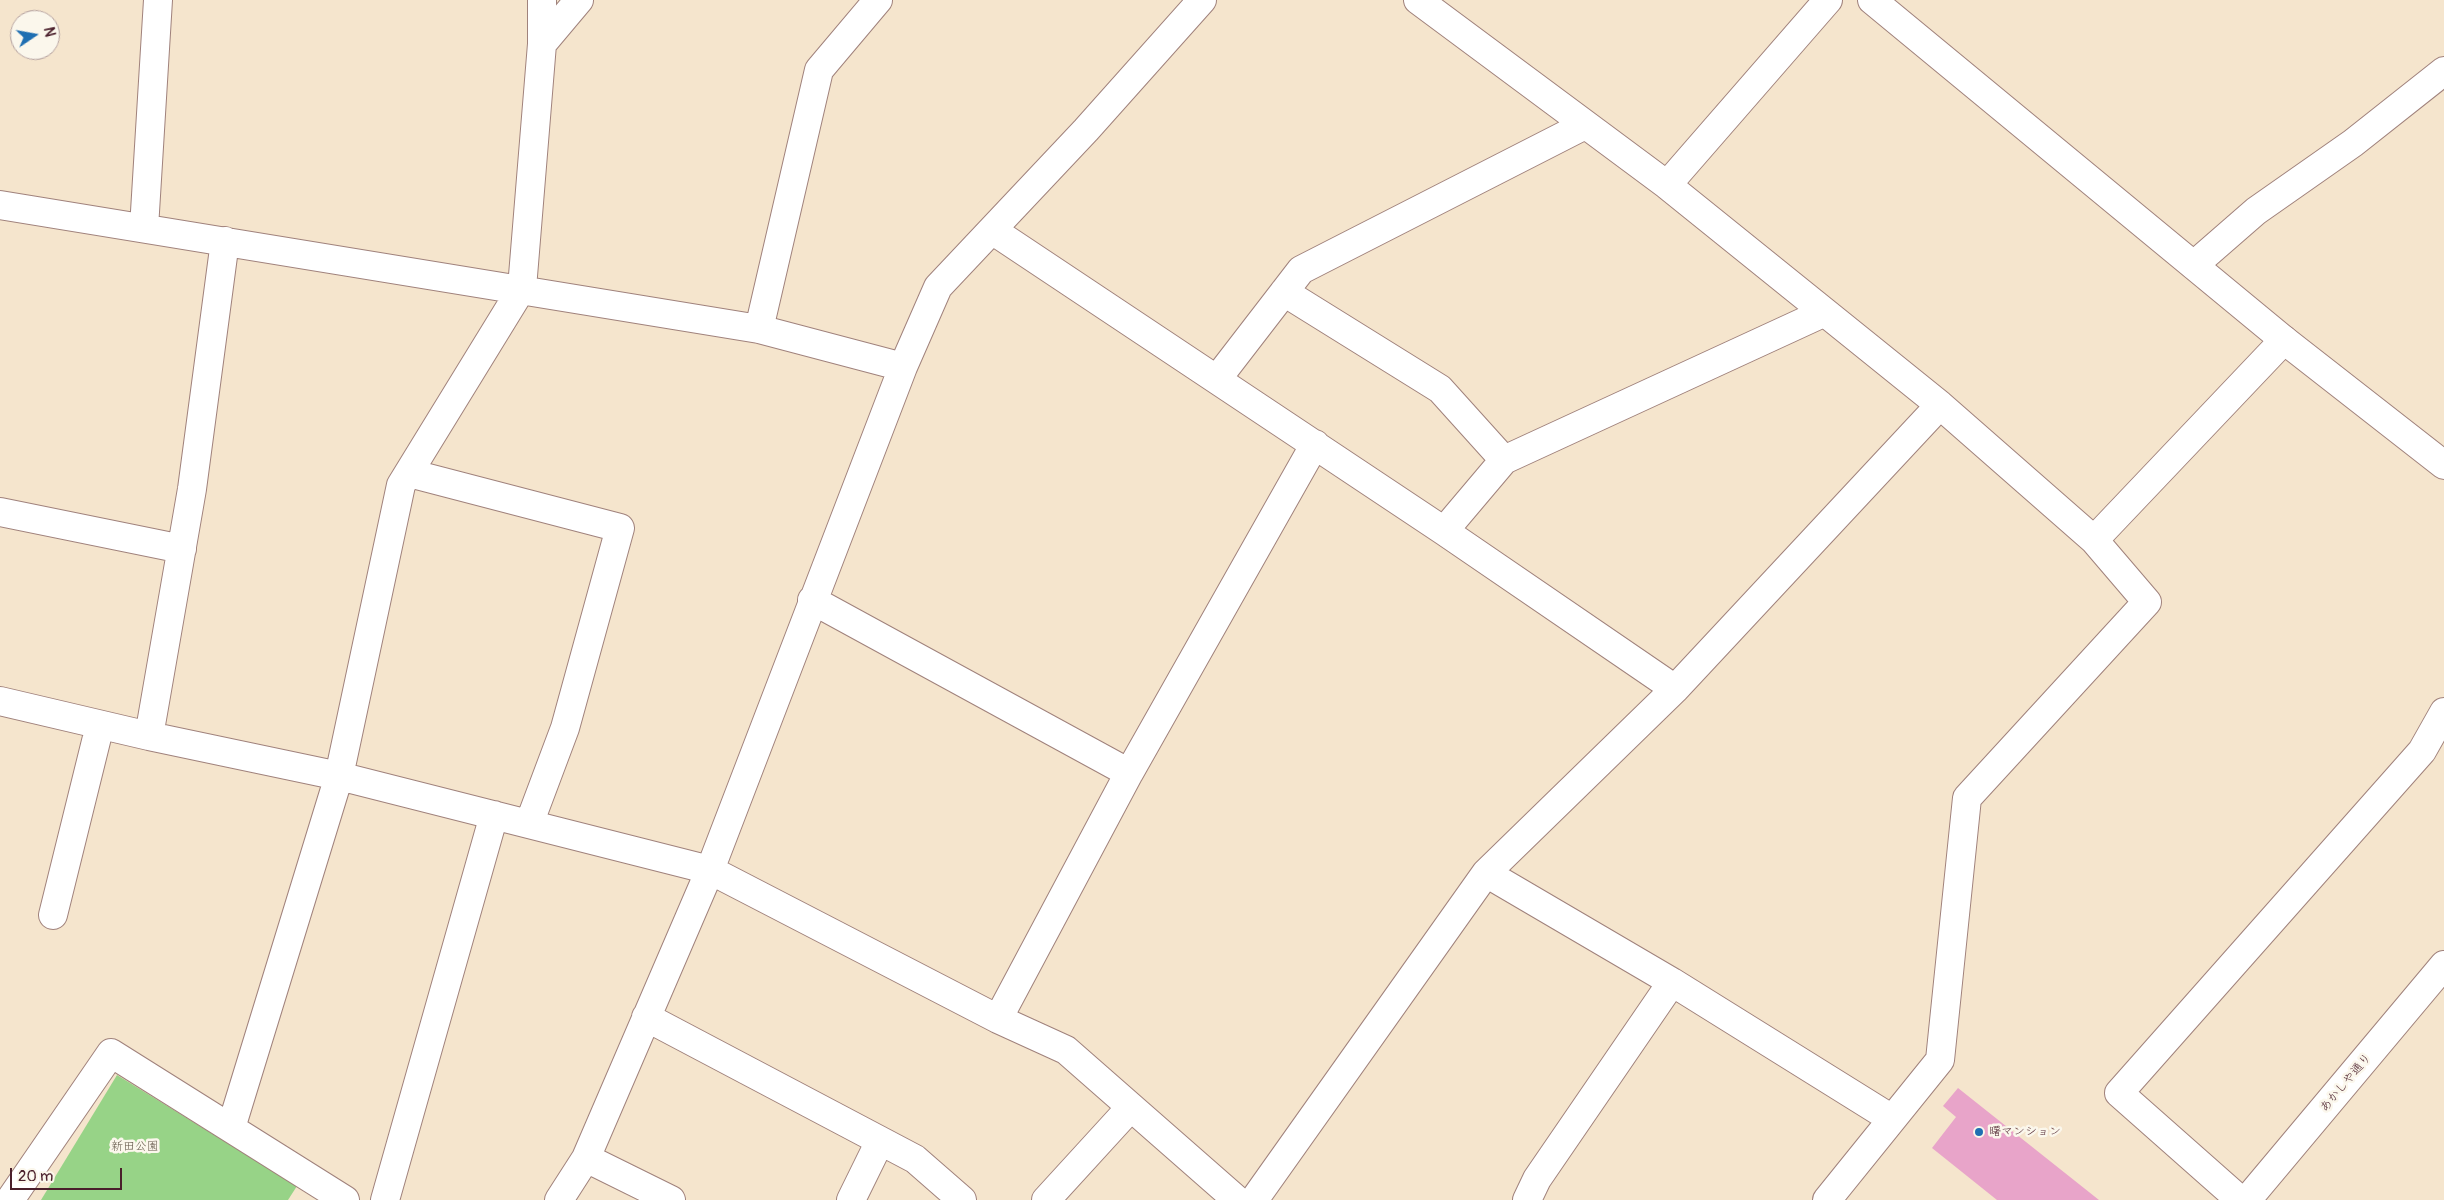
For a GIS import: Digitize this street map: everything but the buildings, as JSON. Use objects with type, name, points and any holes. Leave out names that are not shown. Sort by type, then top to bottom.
[{"type":"street","points":[[144,228],[158,0]]},
{"type":"street","points":[[230,1128],[339,776],[401,485],[522,288],[542,44],[542,0]]},
{"type":"street","points":[[542,44],[578,0]]},
{"type":"street","points":[[758,329],[820,70],[878,0]]},
{"type":"street","points":[[559,1200],[586,1158],[710,870],[903,367],[938,287],[1086,130],[1202,0]]},
{"type":"street","points":[[1418,0],[1667,185],[1940,406],[2094,540],[2147,602],[1968,798],[1940,1060],[1827,1200]]},
{"type":"street","points":[[1667,185],[1828,0]]},
{"type":"street","points":[[1881,3],[2284,340],[2442,461]]},
{"type":"street","points":[[2194,265],[2256,211],[2353,143],[2444,71]]},
{"type":"street","points":[[1218,379],[1301,270],[1585,125]]},
{"type":"street","points":[[0,204],[522,288],[758,329],[903,367]]},
{"type":"street","points":[[992,230],[1444,530],[1675,689]]},
{"type":"street","points":[[149,736],[192,488],[225,241]]},
{"type":"street","points":[[1284,292],[1440,389],[1504,460]]},
{"type":"street","points":[[1444,530],[1504,460],[1823,313]]},
{"type":"street","points":[[2094,540],[2284,340]]},
{"type":"street","points":[[1254,1200],[1486,872],[1675,689],[1940,406]]},
{"type":"street","points":[[998,1019],[1129,773],[1314,444]]},
{"type":"street","points":[[409,473],[620,528],[566,728],[529,824]]},
{"type":"street","points":[[0,512],[182,549]]},
{"type":"street","points":[[812,600],[1129,773]]},
{"type":"street","points":[[0,702],[339,776],[710,870],[998,1019],[1066,1050],[1237,1200]]},
{"type":"street","points":[[2240,1200],[2119,1093],[2422,751],[2444,712]]},
{"type":"street","points":[[53,915],[100,725]]},
{"type":"street","points":[[385,1200],[494,815]]},
{"type":"street","points":[[1486,872],[1672,982],[1892,1119]]},
{"type":"street","name":"あかしや通り","points":[[2247,1200],[2444,965]]},
{"type":"street","points":[[1527,1200],[1537,1179],[1672,982]]},
{"type":"street","points":[[646,1017],[915,1159],[962,1200]]},
{"type":"street","points":[[10,1200],[111,1053],[230,1128],[315,1192],[346,1200]]},
{"type":"street","points":[[1046,1200],[1132,1107]]},
{"type":"street","points":[[851,1200],[880,1141]]},
{"type":"street","points":[[586,1158],[670,1200]]},
{"type":"green space","name":"新田公園","points":[[117,1075],[297,1186],[288,1200],[41,1200]]},
{"type":"place","name":"曙マンション","points":[[1979,1132]]}]
